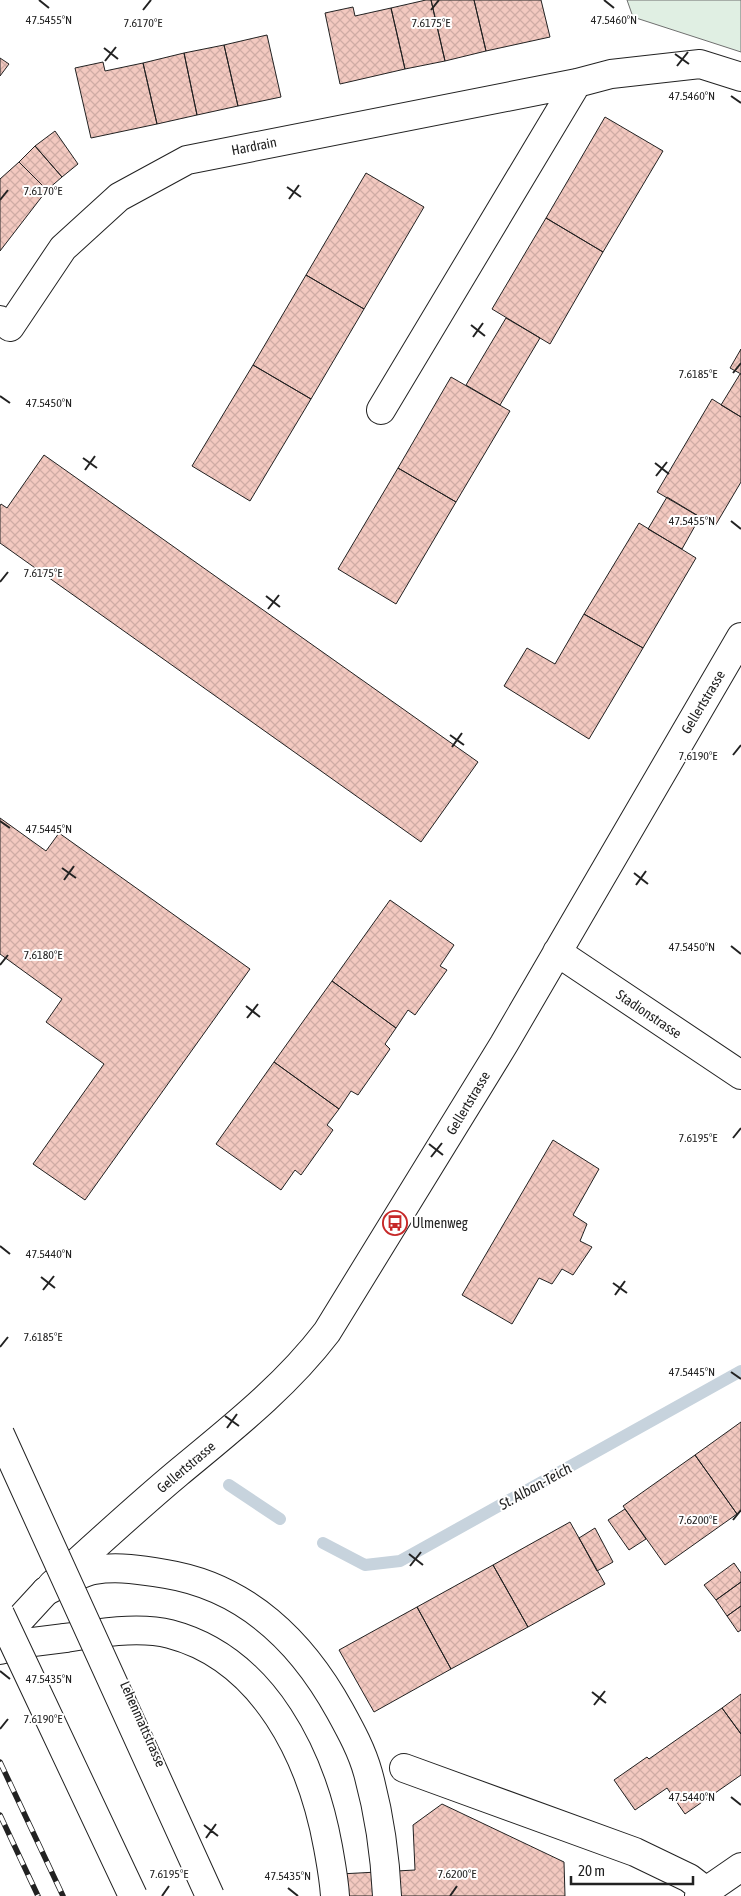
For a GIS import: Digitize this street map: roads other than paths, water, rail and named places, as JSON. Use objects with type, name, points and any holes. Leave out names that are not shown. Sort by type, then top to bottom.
[{"type":"main road","name":"Hardrain","points":[[0,320],[10,327],[63,248],[119,197],[187,160],[577,83],[611,74],[700,64],[741,77]]},
{"type":"main road","points":[[381,410],[577,83]]},
{"type":"main road","name":"Gellertstrasse","points":[[0,1641],[46,1591],[139,1506],[274,1391],[305,1360],[327,1332],[557,952],[741,637]]},
{"type":"main road","name":"Stadionstrasse","points":[[557,952],[741,1075]]},
{"type":"main road","points":[[0,1434],[210,1896]]},
{"type":"main road","points":[[46,1591],[93,1570],[125,1568],[180,1576],[208,1585],[251,1607],[277,1627],[307,1660],[332,1696],[353,1734],[368,1772],[379,1823],[386,1865],[387,1896]]},
{"type":"main road","points":[[0,1614],[133,1896]]},
{"type":"main road","points":[[65,1638],[131,1631],[169,1634],[196,1643],[220,1657],[260,1692],[278,1715],[290,1736],[321,1811],[335,1896]]},
{"type":"main road","name":"Lehenmattstrasse","points":[[0,1650],[33,1642],[65,1638],[94,1650],[110,1662],[122,1676],[220,1896]]},
{"type":"main road","points":[[404,1768],[635,1852],[689,1878],[702,1894],[741,1867]]},
{"type":"waterway","name":"St. Alban-Teich","points":[[323,1543],[365,1565],[400,1561],[741,1371]]},
{"type":"waterway","name":"St. Alban-Teich","points":[[229,1485],[280,1519]]},
{"type":"railway","points":[[0,1762],[63,1896]]},
{"type":"railway","points":[[0,1815],[38,1896]]},
{"type":"place","name":"Ulmenweg","points":[[395,1223]]}]
